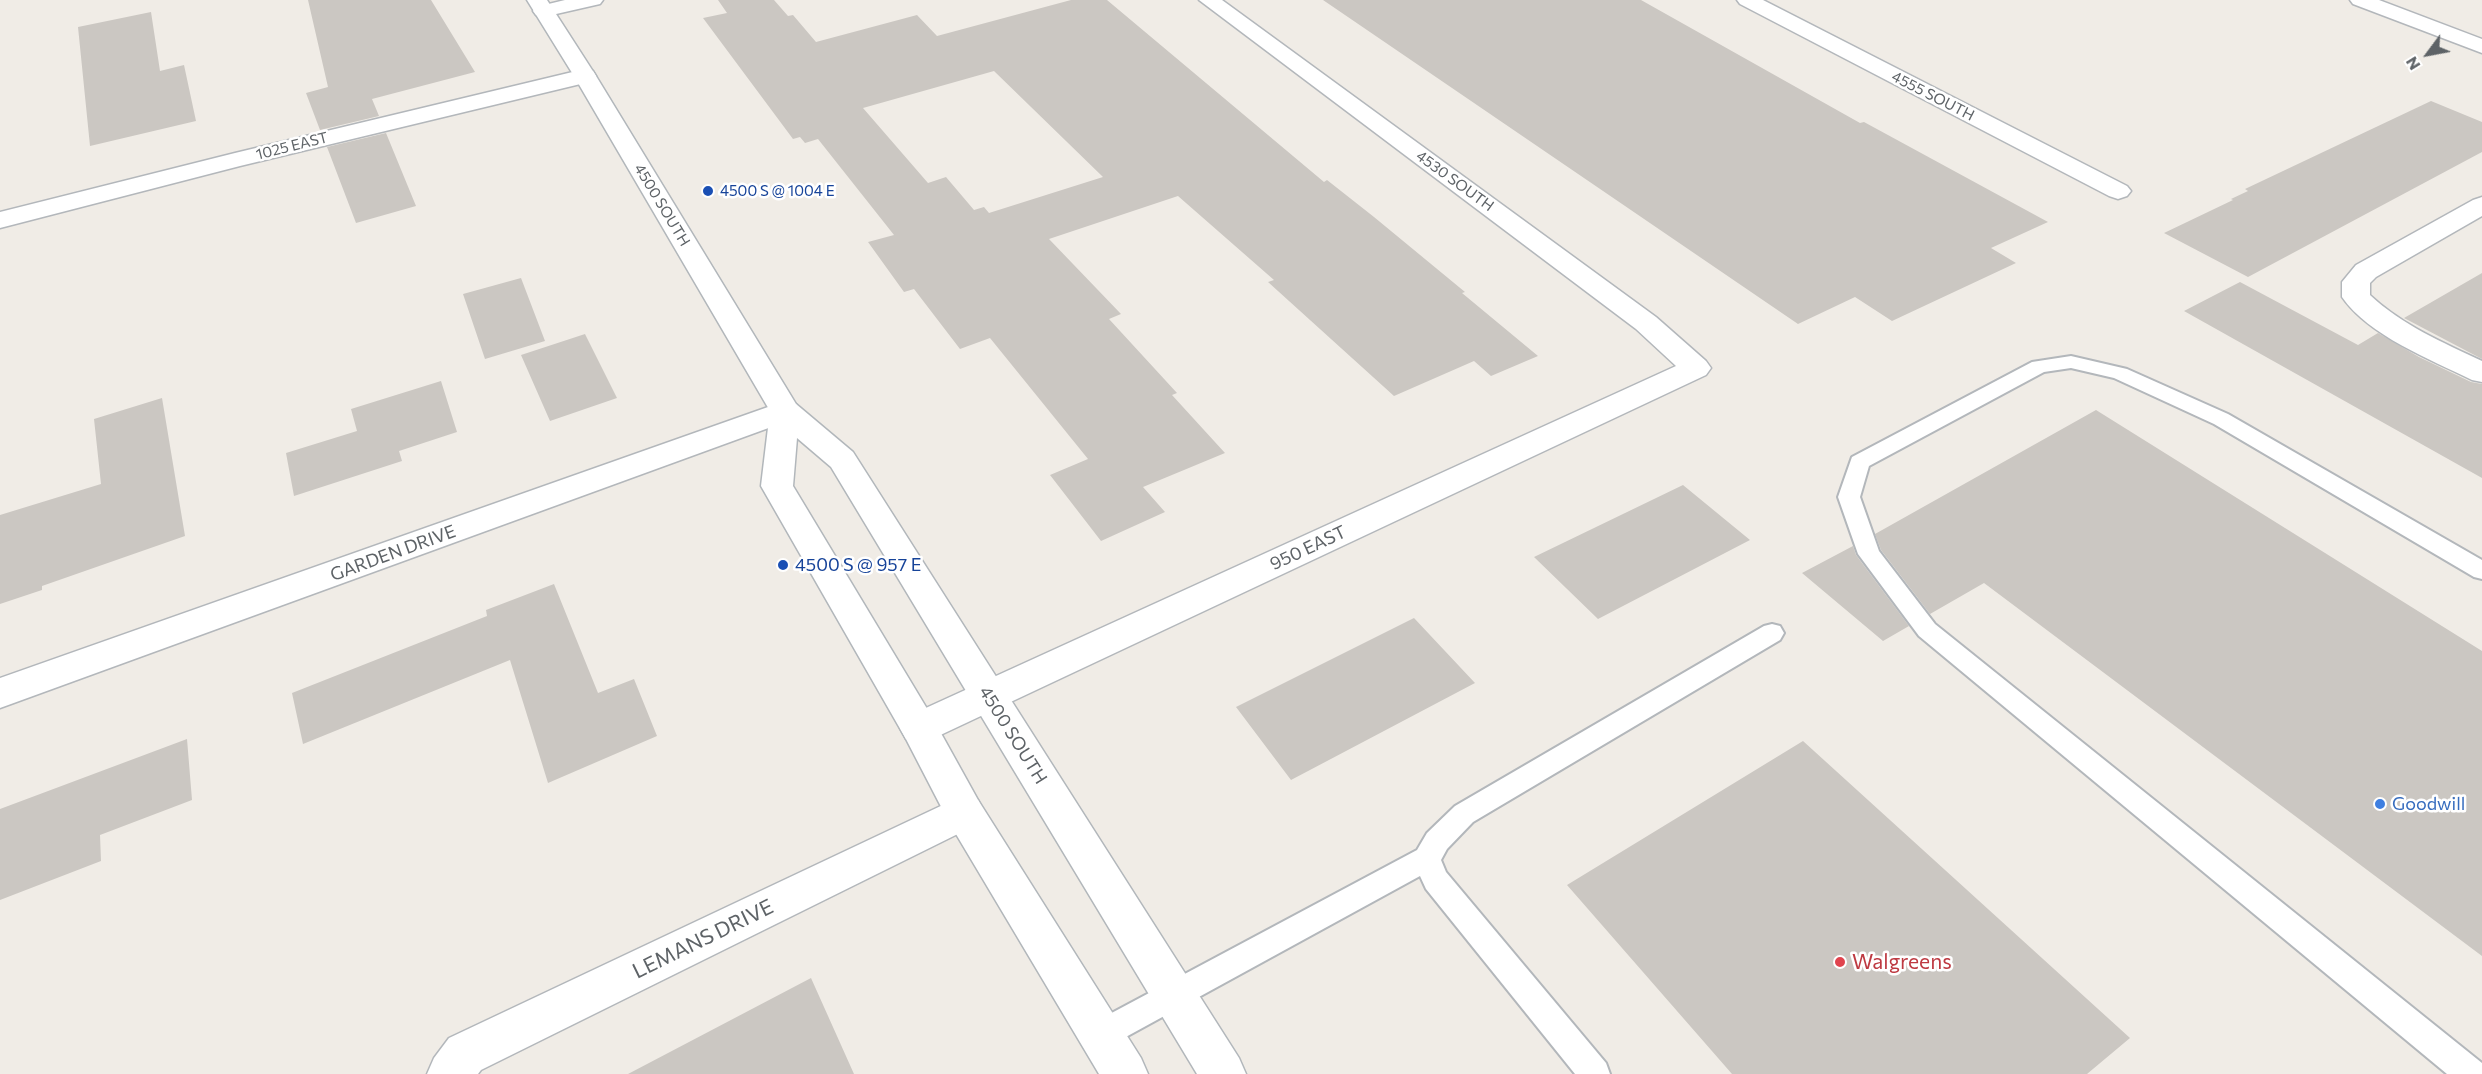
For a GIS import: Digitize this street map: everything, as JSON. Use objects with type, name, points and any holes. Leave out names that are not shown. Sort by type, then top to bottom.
[{"type":"street","points":[[540,6],[593,0]]},
{"type":"street","name":"4530 SOUTH","points":[[1209,0],[1646,323],[1696,368]]},
{"type":"street","name":"4555 SOUTH","points":[[1748,0],[2118,191]]},
{"type":"street","points":[[2360,0],[2482,46]]},
{"type":"street","name":"4500 SOUTH","points":[[540,6],[585,76],[785,411],[842,460],[1223,1074]]},
{"type":"street","name":"1025 EAST","points":[[0,220],[235,160],[585,76]]},
{"type":"street","points":[[2482,205],[2366,271],[2356,282],[2356,297],[2373,314],[2399,332],[2482,373]]},
{"type":"street","name":"950 EAST","points":[[919,728],[1696,368]]},
{"type":"street","points":[[785,411],[777,486],[919,728],[964,812],[1102,1034],[1124,1074]]},
{"type":"street","name":"GARDEN DRIVE","points":[[0,693],[785,411]]},
{"type":"street","name":"LEMANS DRIVE","points":[[450,1074],[465,1054],[964,812]]},
{"type":"lane","points":[[2471,1074],[1927,630],[1869,554],[1849,497],[1860,462],[2039,366],[2071,362],[2120,373],[2221,419],[2482,571]]},
{"type":"lane","points":[[1102,1034],[1427,859],[1437,841],[1464,814],[1772,633]]},
{"type":"lane","points":[[1427,859],[1436,880],[1595,1074]]},
{"type":"building","points":[[308,0],[431,0],[475,72],[372,99],[379,116],[320,130],[306,93],[328,87]]},
{"type":"building","points":[[718,0],[774,0],[788,16],[793,15],[816,42],[917,15],[937,36],[1071,0],[1107,0],[1324,182],[1327,180],[1465,292],[1462,293],[1538,356],[1491,376],[1474,361],[1394,396],[1268,282],[1274,280],[1178,196],[1049,239],[1121,314],[1109,319],[1177,393],[1172,395],[1225,453],[1143,487],[1165,512],[1101,541],[1050,475],[1088,459],[990,338],[960,349],[914,289],[904,292],[868,242],[894,235],[818,139],[805,143],[800,137],[793,139],[703,18],[727,13]],"holes":[[[994,71],[1103,177],[989,213],[984,207],[974,210],[946,177],[928,183],[863,108]]]},
{"type":"building","points":[[1323,0],[1641,0],[1860,123],[1864,122],[2048,222],[1991,248],[2016,263],[1892,321],[1855,297],[1798,324]]},
{"type":"building","points":[[151,12],[160,71],[184,65],[196,121],[90,146],[78,27]]},
{"type":"building","points":[[2431,101],[2482,122],[2482,152],[2248,277],[2164,233],[2233,200],[2231,199],[2248,191],[2245,189]]},
{"type":"building","points":[[386,133],[416,206],[356,223],[327,147]]},
{"type":"building","points":[[2482,273],[2482,359],[2404,318]]},
{"type":"building","points":[[521,278],[545,341],[485,359],[463,294]]},
{"type":"building","points":[[2240,282],[2358,345],[2378,333],[2419,357],[2471,382],[2482,384],[2482,478],[2184,311]]},
{"type":"building","points":[[585,334],[617,398],[550,421],[521,355]]},
{"type":"building","points":[[441,381],[457,432],[399,451],[402,461],[294,496],[286,453],[357,431],[351,409]]},
{"type":"building","points":[[162,398],[185,536],[42,586],[42,590],[0,604],[0,515],[101,484],[94,419]]},
{"type":"building","name":"Goodwill","points":[[2096,410],[2482,651],[2482,956],[1984,583],[1930,614],[1881,550],[1875,534]]},
{"type":"building","points":[[1683,485],[1750,540],[1598,619],[1534,557]]},
{"type":"building","points":[[1853,546],[1856,555],[1909,626],[1883,641],[1802,573]]},
{"type":"building","points":[[554,584],[598,693],[634,679],[657,736],[548,783],[510,660],[303,744],[292,693],[487,616],[486,610]]},
{"type":"building","points":[[1414,618],[1475,683],[1291,780],[1236,707]]},
{"type":"building","points":[[187,739],[192,800],[100,835],[101,861],[0,900],[0,809]]},
{"type":"building","name":"Walgreens","points":[[1803,741],[2130,1038],[2087,1074],[1732,1074],[1567,885]]},
{"type":"building","points":[[811,978],[854,1074],[628,1074]]},
{"type":"place","name":"4500 S @ 1004 E","points":[[708,191]]},
{"type":"place","name":"4500 S @ 957 E","points":[[783,565]]},
{"type":"place","name":"Goodwill","points":[[2380,804]]},
{"type":"place","name":"Walgreens","points":[[1840,962]]}]
